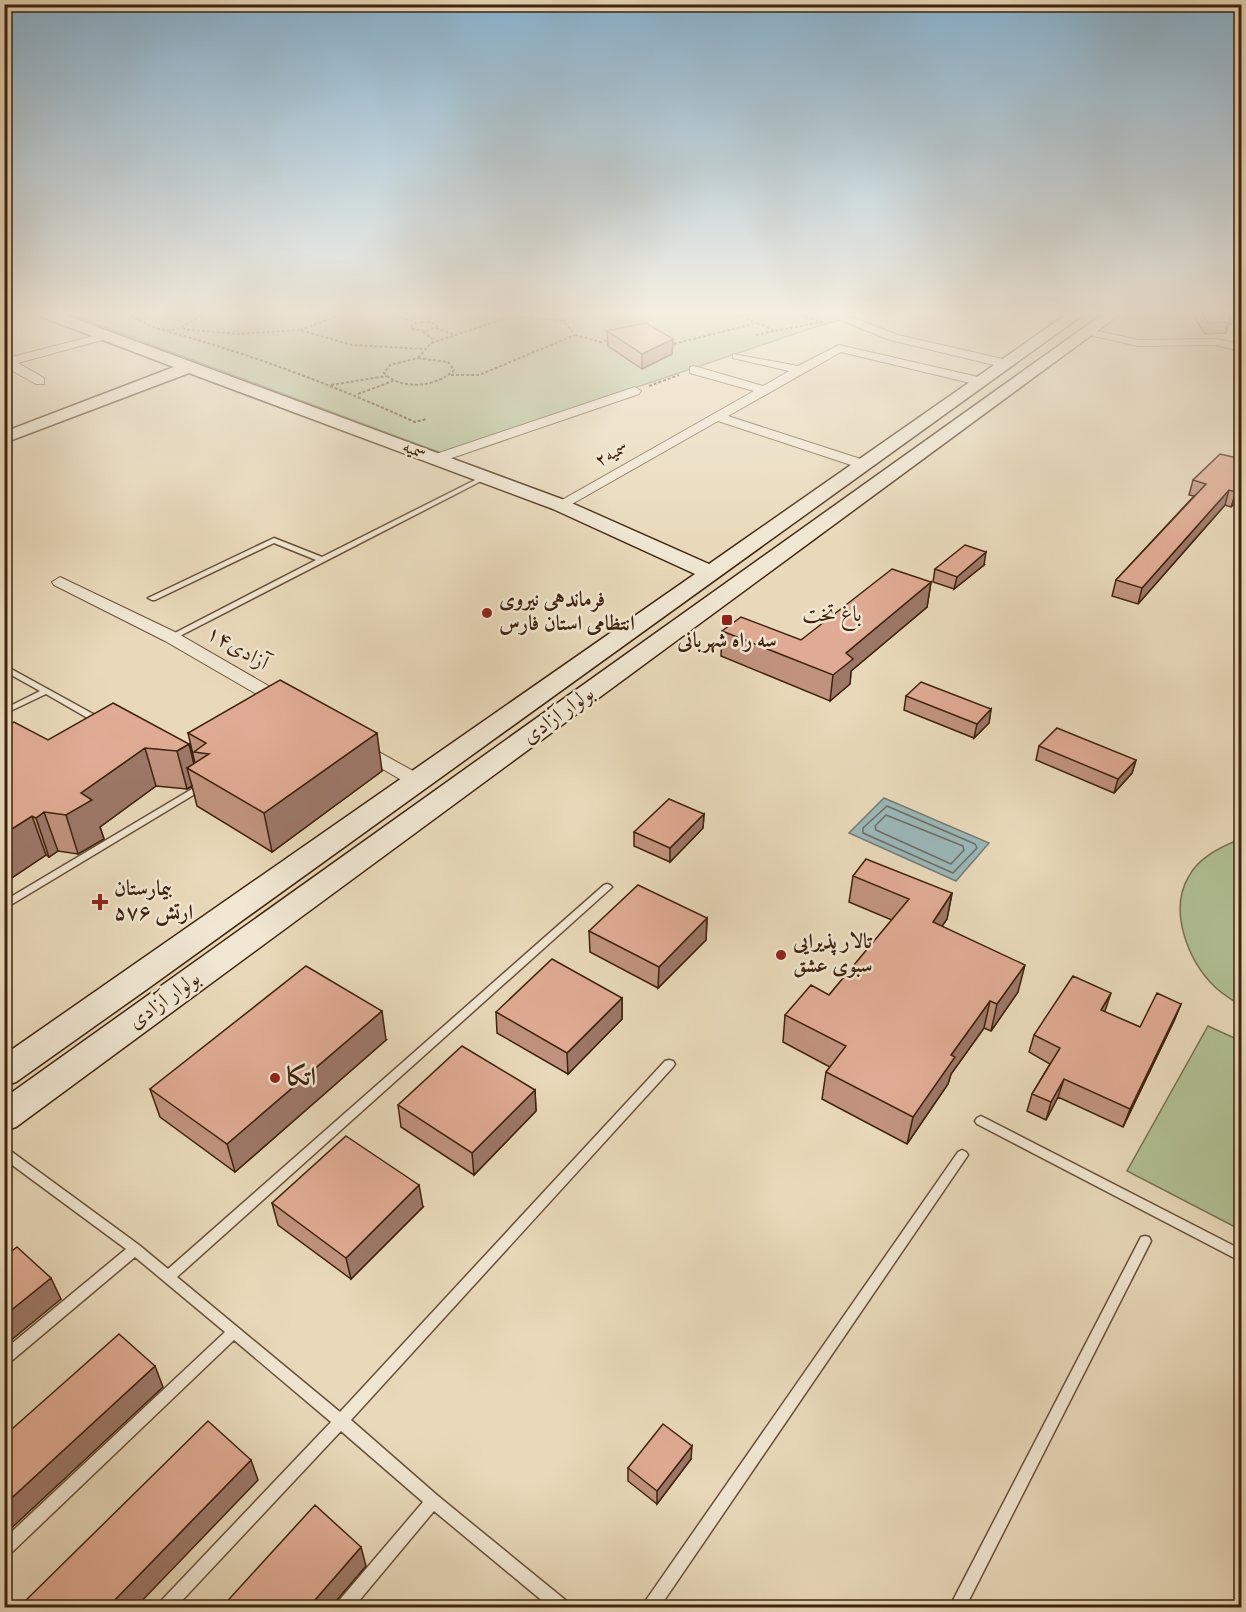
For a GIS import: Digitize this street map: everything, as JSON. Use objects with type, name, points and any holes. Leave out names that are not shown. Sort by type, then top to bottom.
[{"type":"main road","points":[[4,438],[131,389]]},
{"type":"main road","name":"سمیه","points":[[248,389],[560,505],[710,573]]},
{"type":"main road","name":"بولوار آزادی","points":[[4,1073],[973,389]]},
{"type":"main road","name":"بولوار آزادی","points":[[4,1117],[878,486],[1000,389]]},
{"type":"main road","points":[[856,471],[878,486]]},
{"type":"street","name":"۲سمیه","points":[[560,505],[766,390]]},
{"type":"street","points":[[435,459],[634,391]]},
{"type":"street","points":[[718,417],[856,471]]},
{"type":"street","name":"آزادی۱۴","points":[[60,582],[171,637],[304,715]]},
{"type":"street","points":[[345,739],[417,781]]},
{"type":"lane","points":[[171,637],[485,477]]},
{"type":"lane","points":[[152,598],[274,540],[322,560]]},
{"type":"lane","points":[[4,667],[107,725]]},
{"type":"lane","points":[[4,712],[46,691]]},
{"type":"lane","points":[[4,906],[209,782],[198,776]]},
{"type":"lane","points":[[168,1277],[608,887]]},
{"type":"lane","points":[[164,1608],[341,1421],[669,1064]]},
{"type":"lane","points":[[981,1121],[1242,1257]]},
{"type":"lane","points":[[4,1152],[135,1249],[341,1421],[433,1502],[564,1608]]},
{"type":"lane","points":[[649,1608],[962,1155]]},
{"type":"lane","points":[[957,1608],[1145,1241]]},
{"type":"lane","points":[[4,1359],[135,1249]]},
{"type":"lane","points":[[4,1550],[234,1332]]},
{"type":"lane","points":[[342,1608],[433,1502]]},
{"type":"path","points":[[341,389],[416,422],[426,419]]},
{"type":"path","points":[[357,395],[372,389]]},
{"type":"path","points":[[634,391],[639,389]]},
{"type":"green space","points":[[271,389],[630,389],[441,453]]},
{"type":"green space","points":[[1242,839],[1241,1006],[1215,987],[1197,963],[1184,934],[1180,904],[1183,889],[1193,869],[1219,849]]},
{"type":"green space","points":[[1208,1026],[1241,1041],[1241,1230],[1127,1171]]},
{"type":"water","points":[[884,798],[989,843],[956,881],[849,833]]},
{"type":"building","points":[[1220,454],[1242,459],[1242,486],[1236,492],[1229,490],[1142,588],[1116,580],[1206,484],[1193,480]]},
{"type":"building","points":[[965,545],[986,552],[957,577],[935,569]]},
{"type":"building","points":[[892,569],[931,582],[846,653],[853,659],[833,675],[722,631],[741,617],[801,640]]},
{"type":"building","points":[[280,680],[377,733],[264,813],[187,768],[209,754],[194,752],[206,743],[188,733]]},
{"type":"building","points":[[921,682],[991,709],[977,724],[906,696]]},
{"type":"building","points":[[113,703],[189,744],[177,751],[145,748],[81,793],[92,800],[66,815],[44,812],[36,818],[32,816],[4,834],[4,727],[14,722],[48,740]]},
{"type":"building","points":[[1057,728],[1136,760],[1118,779],[1039,746]]},
{"type":"building","points":[[669,799],[704,814],[670,848],[634,832]]},
{"type":"building","points":[[866,859],[952,893],[933,922],[1025,965],[997,1004],[990,1001],[951,1055],[955,1057],[913,1117],[826,1072],[846,1046],[785,1015],[811,985],[829,995],[909,899],[853,876]]},
{"type":"building","points":[[638,885],[707,918],[659,967],[589,931]]},
{"type":"building","points":[[552,959],[622,998],[567,1053],[496,1012]]},
{"type":"building","name":"اتکا","points":[[306,966],[382,1011],[227,1144],[150,1089]]},
{"type":"building","points":[[1073,976],[1111,993],[1101,1010],[1140,1027],[1157,993],[1181,1004],[1130,1109],[1064,1079],[1051,1102],[1032,1094],[1060,1048],[1034,1035]]},
{"type":"building","points":[[462,1046],[535,1090],[472,1153],[398,1105]]},
{"type":"building","points":[[346,1136],[419,1185],[346,1258],[272,1203]]},
{"type":"building","points":[[17,1247],[51,1278],[4,1316],[4,1257]]},
{"type":"building","points":[[119,1334],[155,1366],[4,1505],[4,1436]]},
{"type":"building","points":[[208,1421],[251,1460],[107,1608],[18,1608]]},
{"type":"building","points":[[663,1424],[692,1446],[657,1491],[628,1468]]},
{"type":"building","points":[[315,1505],[361,1547],[308,1608],[221,1608]]},
{"type":"place","name":"فرماندهی نیروی انتظامی استان فارس","points":[[487,613]]},
{"type":"place","name":"سه راه شهربانی","points":[[727,620]]},
{"type":"place","name":"بیمارستان ۵۷۶ ارتش","points":[[100,902]]},
{"type":"place","name":"تالار پذیرایی سبوی عشق","points":[[781,955]]},
{"type":"place","name":"اتکا","points":[[275,1078]]},
{"type":"district","name":"باغ تخت","points":[[832,616]]}]
